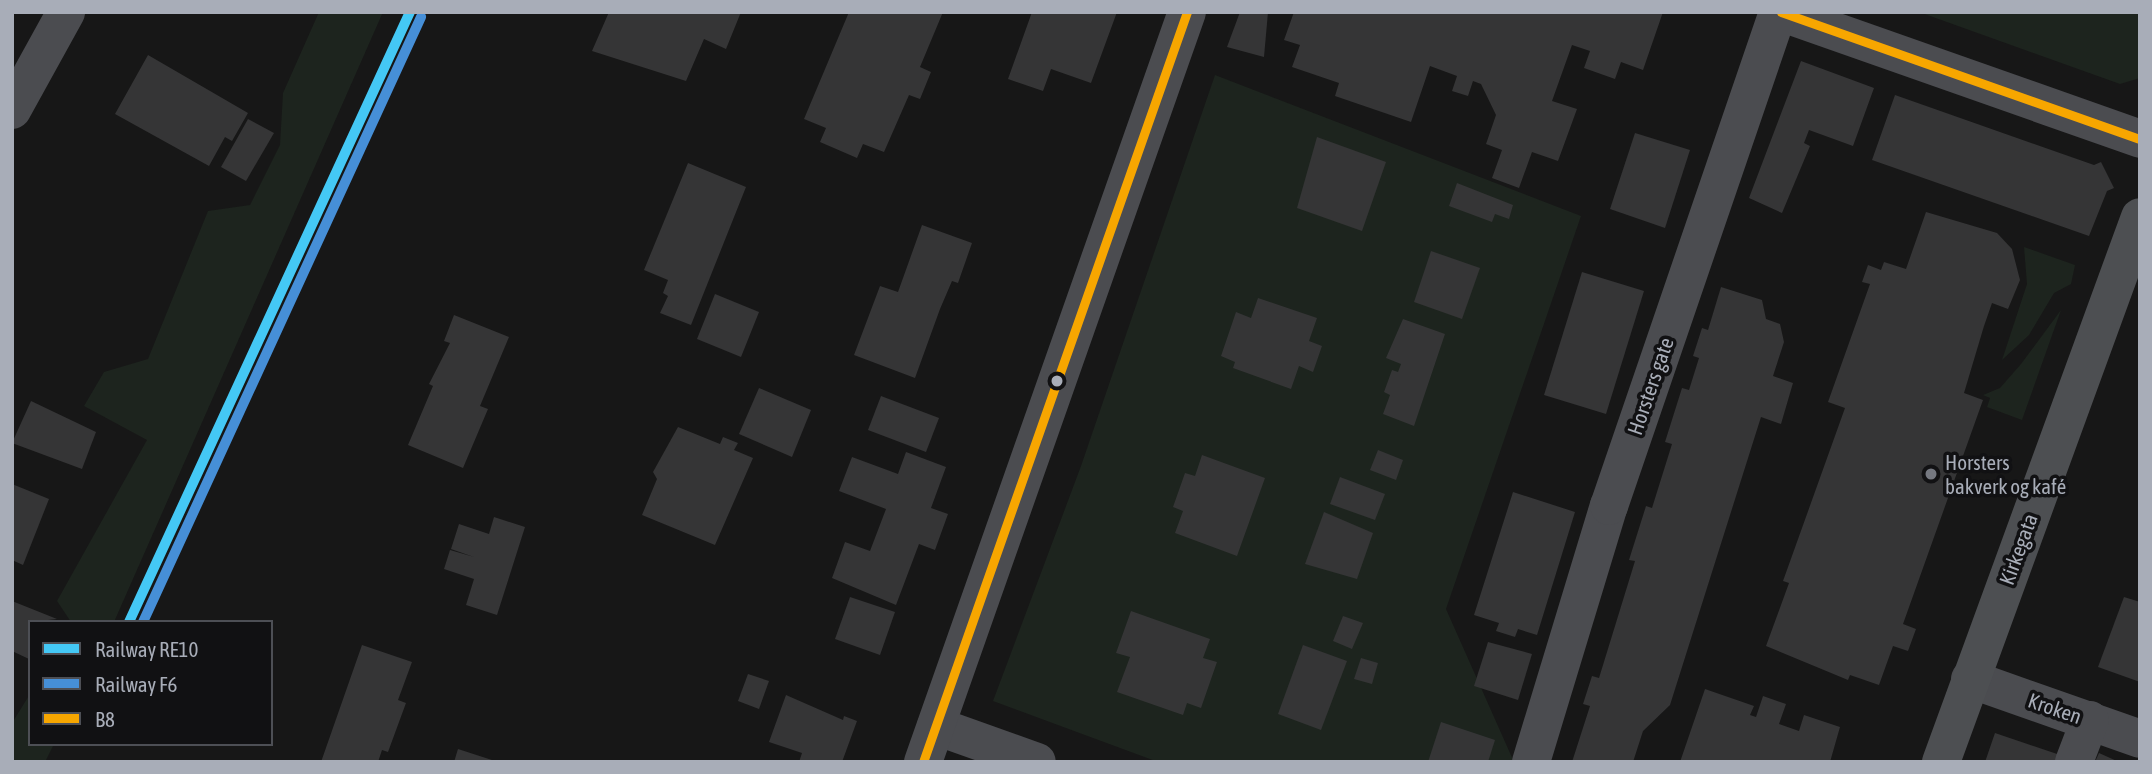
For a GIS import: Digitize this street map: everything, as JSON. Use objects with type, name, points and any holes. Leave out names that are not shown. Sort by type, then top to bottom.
[{"type":"main road","name":"Kirkegata","points":[[1941,762],[2140,217]]},
{"type":"street","points":[[12,110],[66,12]]},
{"type":"street","points":[[923,762],[1187,12]]},
{"type":"street","points":[[1779,12],[2140,139]]},
{"type":"street","name":"Horsters gate","points":[[1531,762],[1609,506],[1779,12]]},
{"type":"street","name":"Kroken","points":[[1970,679],[2140,739]]},
{"type":"street","points":[[2074,762],[2090,720]]},
{"type":"street","points":[[936,726],[1037,762]]},
{"type":"shaded area","points":[[319,12],[383,12],[115,620],[70,620],[57,601],[147,440],[84,406],[104,372],[148,359],[208,211],[250,205],[280,145],[283,93]]},
{"type":"shaded area","points":[[1919,12],[2140,12],[2140,78],[2120,84]]},
{"type":"shaded area","points":[[1215,75],[1581,216],[1446,609],[1514,762],[1158,762],[993,701],[1081,466]]},
{"type":"shaded area","points":[[2024,247],[2075,265],[2071,284],[2054,293],[2029,335],[2002,360],[2027,284]]},
{"type":"shaded area","points":[[2061,310],[2022,420],[1987,407],[1990,398],[1983,395],[2000,388]]},
{"type":"shaded area","points":[[28,697],[28,746],[53,746],[45,762],[12,762],[12,723]]},
{"type":"building","points":[[609,12],[741,12],[726,49],[704,39],[686,81],[592,51]]},
{"type":"building","points":[[849,12],[943,12],[920,67],[931,72],[920,99],[909,95],[884,152],[863,144],[857,158],[820,142],[826,128],[804,119]]},
{"type":"building","points":[[1032,12],[1117,12],[1091,83],[1051,69],[1043,91],[1008,79]]},
{"type":"building","points":[[1240,12],[1268,12],[1264,57],[1227,47]]},
{"type":"building","points":[[1294,12],[1663,12],[1643,70],[1621,62],[1615,79],[1584,68],[1590,51],[1572,45],[1552,101],[1577,109],[1558,161],[1532,152],[1519,188],[1492,178],[1502,150],[1486,144],[1496,115],[1481,84],[1473,81],[1468,96],[1452,91],[1457,76],[1430,66],[1411,122],[1335,96],[1339,83],[1292,67],[1300,45],[1284,40]]},
{"type":"building","points":[[148,55],[248,113],[232,141],[225,137],[209,166],[115,114]]},
{"type":"building","points":[[1801,61],[1874,88],[1853,146],[1809,130],[1804,143],[1810,146],[1782,213],[1749,198]]},
{"type":"building","points":[[1895,95],[2094,165],[2101,162],[2114,188],[2107,191],[2089,236],[1872,160]]},
{"type":"building","points":[[248,119],[274,133],[246,181],[221,167]]},
{"type":"building","points":[[1635,133],[1690,150],[1665,228],[1610,209]]},
{"type":"building","points":[[1317,137],[1386,162],[1362,231],[1297,208]]},
{"type":"building","points":[[688,163],[746,187],[691,325],[660,313],[668,296],[663,293],[668,280],[644,270]]},
{"type":"building","points":[[1457,183],[1513,205],[1509,219],[1495,214],[1492,222],[1449,206]]},
{"type":"building","points":[[1926,212],[1997,233],[2012,249],[2020,280],[2008,309],[1992,303],[1964,393],[1983,400],[1903,624],[1916,629],[1908,651],[1893,646],[1879,685],[1850,675],[1848,680],[1766,646],[1789,583],[1783,581],[1845,408],[1828,402],[1870,284],[1862,282],[1868,265],[1881,270],[1884,262],[1906,269]]},
{"type":"building","points":[[922,225],[972,243],[958,283],[952,281],[940,309],[915,378],[854,355],[880,286],[898,292]]},
{"type":"building","points":[[1431,251],[1480,268],[1462,319],[1414,302]]},
{"type":"building","points":[[1582,272],[1644,291],[1606,414],[1544,395]]},
{"type":"building","points":[[1721,287],[1762,300],[1766,319],[1780,324],[1784,342],[1773,376],[1793,383],[1781,424],[1761,417],[1670,705],[1643,731],[1633,762],[1572,762],[1590,706],[1583,704],[1592,676],[1599,678],[1635,561],[1629,560],[1646,506],[1652,508],[1672,444],[1665,442],[1682,388],[1689,390],[1699,358],[1693,356],[1702,328],[1708,330]]},
{"type":"building","points":[[715,294],[759,312],[741,357],[697,339]]},
{"type":"building","points":[[1258,298],[1317,318],[1309,341],[1322,346],[1313,372],[1299,366],[1291,389],[1233,368],[1235,362],[1221,356],[1236,312],[1251,318]]},
{"type":"building","points":[[454,315],[509,337],[480,406],[488,409],[463,468],[408,445],[433,386],[429,384],[450,343],[444,341]]},
{"type":"building","points":[[1403,319],[1445,334],[1414,426],[1383,414],[1390,395],[1384,392],[1392,370],[1398,372],[1401,364],[1386,358]]},
{"type":"building","points":[[759,388],[811,410],[792,457],[739,434]]},
{"type":"building","points":[[881,396],[939,418],[926,452],[868,430]]},
{"type":"building","points":[[31,401],[96,432],[82,469],[12,443]]},
{"type":"building","points":[[678,427],[720,444],[723,437],[738,443],[734,450],[753,458],[715,545],[642,515],[657,479],[653,472]]},
{"type":"building","points":[[1378,450],[1403,460],[1396,480],[1370,470]]},
{"type":"building","points":[[906,452],[946,467],[931,508],[948,514],[935,550],[919,544],[896,605],[832,578],[845,542],[870,551],[886,509],[839,491],[852,457],[898,474]]},
{"type":"building","points":[[1202,455],[1265,478],[1237,556],[1175,533],[1183,511],[1173,507],[1185,473],[1195,476]]},
{"type":"building","points":[[1340,477],[1385,494],[1375,520],[1330,504]]},
{"type":"building","points":[[12,484],[49,499],[23,565],[12,560]]},
{"type":"building","points":[[1513,492],[1575,512],[1537,635],[1518,629],[1515,637],[1496,631],[1499,623],[1474,615]]},
{"type":"building","points":[[1324,512],[1373,533],[1357,579],[1305,564]]},
{"type":"building","points":[[494,517],[525,527],[497,615],[466,605],[474,579],[444,569],[450,550],[474,557],[451,549],[459,524],[489,534]]},
{"type":"building","points":[[850,597],[895,612],[880,655],[835,639]]},
{"type":"building","points":[[2124,597],[2140,602],[2140,682],[2098,667]]},
{"type":"building","points":[[12,601],[57,619],[28,620],[28,659],[12,651]]},
{"type":"building","points":[[1131,611],[1210,639],[1203,658],[1217,662],[1201,708],[1187,703],[1183,715],[1117,692],[1130,657],[1116,653]]},
{"type":"building","points":[[1343,616],[1363,623],[1352,649],[1333,641]]},
{"type":"building","points":[[1488,642],[1532,654],[1518,700],[1474,686]]},
{"type":"building","points":[[362,645],[412,662],[398,700],[406,703],[388,752],[382,750],[378,762],[321,762]]},
{"type":"building","points":[[1303,645],[1347,661],[1321,730],[1278,714]]},
{"type":"building","points":[[1361,658],[1378,663],[1372,684],[1354,679]]},
{"type":"building","points":[[748,674],[769,681],[759,709],[738,701]]},
{"type":"building","points":[[1705,689],[1754,706],[1750,715],[1756,717],[1763,696],[1786,704],[1779,724],[1799,731],[1804,715],[1840,727],[1830,762],[1680,762]]},
{"type":"building","points":[[786,695],[843,720],[844,716],[857,721],[842,762],[799,762],[802,753],[769,742]]},
{"type":"building","points":[[1441,722],[1495,740],[1488,762],[1428,762]]},
{"type":"building","points":[[1995,733],[2060,755],[2058,762],[1985,762]]},
{"type":"building","points":[[458,749],[495,761],[495,762],[454,762]]},
{"type":"building","points":[[2099,753],[2119,762],[2095,762]]},
{"type":"rail line","name":"RE10","points":[[130,620],[410,12]]},
{"type":"rail line","name":"F6","points":[[144,620],[421,17]]},
{"type":"transit line","name":"B8","points":[[923,762],[1187,12]]},
{"type":"transit line","name":"B8","points":[[1781,12],[2140,139]]},
{"type":"place","name":"Horsters bakverk og kafé","points":[[1931,474]]}]
